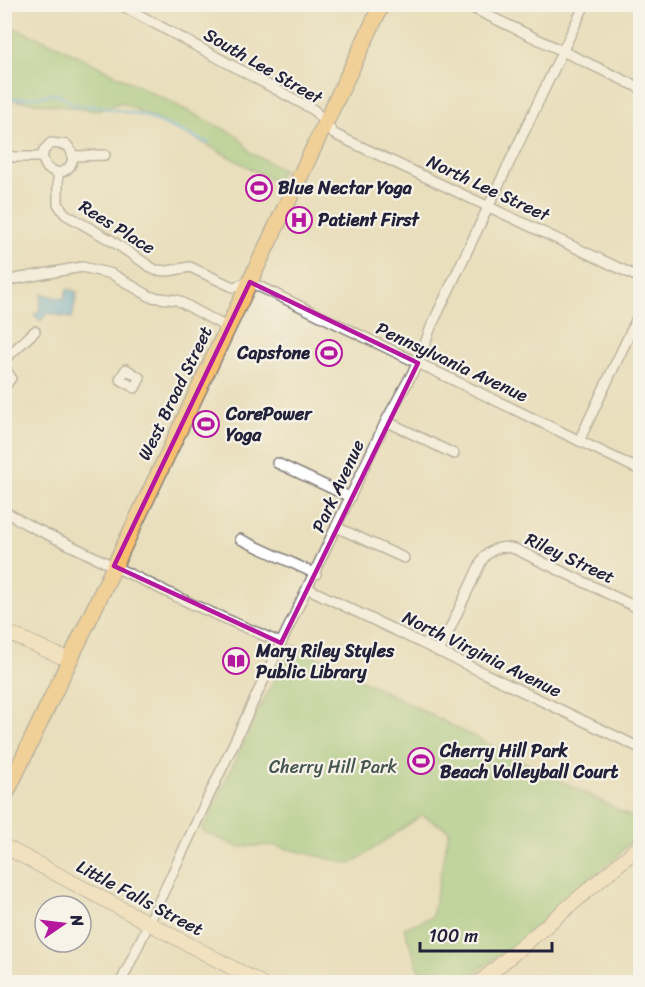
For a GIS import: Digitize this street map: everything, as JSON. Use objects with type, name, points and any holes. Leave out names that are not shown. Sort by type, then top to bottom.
[{"type":"main road","name":"West Broad Street","points":[[4,798],[382,4]]},
{"type":"street","name":"South Lee Street","points":[[119,4],[314,110],[325,123]]},
{"type":"street","points":[[465,4],[640,88]]},
{"type":"street","name":"Park Avenue","points":[[121,982],[281,643],[309,589],[386,421],[418,363],[431,327],[585,4]]},
{"type":"street","name":"North Lee Street","points":[[325,123],[334,134],[640,278]]},
{"type":"street","points":[[57,142],[67,145],[73,156],[70,167],[58,173],[47,168],[42,157],[47,146],[57,142]]},
{"type":"street","points":[[4,154],[14,157],[42,157]]},
{"type":"street","points":[[73,156],[105,155]]},
{"type":"street","name":"Rees Place","points":[[58,173],[58,204],[64,214],[112,241],[155,270],[162,272],[190,267],[233,287],[250,282]]},
{"type":"street","points":[[4,281],[82,267],[103,270],[151,297],[177,300],[228,328]]},
{"type":"street","name":"Pennsylvania Avenue","points":[[250,282],[640,470]]},
{"type":"street","points":[[579,441],[640,312]]},
{"type":"street","points":[[4,360],[35,331]]},
{"type":"street","points":[[4,366],[11,378],[4,388]]},
{"type":"street","points":[[386,421],[454,454]]},
{"type":"street","points":[[277,463],[350,497]]},
{"type":"street","points":[[4,511],[114,567],[281,643]]},
{"type":"street","points":[[336,527],[404,558]]},
{"type":"street","points":[[240,539],[316,574]]},
{"type":"street","name":"Riley Street","points":[[439,652],[482,560],[487,553],[500,547],[515,549],[640,609]]},
{"type":"street","name":"North Virginia Avenue","points":[[309,589],[640,748]]},
{"type":"street","points":[[4,632],[69,660]]},
{"type":"street","name":"Little Falls Street","points":[[4,846],[258,982]]},
{"type":"street","points":[[480,982],[640,846]]},
{"type":"highlighted area","points":[[250,282],[418,363],[281,643],[114,566]]},
{"type":"green space","points":[[5,24],[56,45],[238,136],[251,153],[284,170],[278,175],[279,184],[204,143],[121,102],[98,111],[5,99]]},
{"type":"green space","name":"Cherry Hill Park","points":[[293,645],[640,821],[640,830],[617,857],[584,883],[509,950],[463,982],[427,982],[422,978],[404,928],[432,917],[449,830],[422,815],[351,864],[272,845],[238,847],[202,831],[264,699]]},
{"type":"water","points":[[67,289],[77,292],[72,318],[48,313],[40,321],[34,315],[39,311],[42,294],[64,299]]},
{"type":"waterway","points":[[4,97],[16,99],[58,94],[74,105],[101,107],[145,116],[208,143]]},
{"type":"place","name":"Blue Nectar Yoga","points":[[259,188]]},
{"type":"place","name":"Patient First","points":[[299,220]]},
{"type":"place","name":"Capstone","points":[[329,353]]},
{"type":"place","name":"CorePower Yoga","points":[[206,424]]},
{"type":"place","name":"Mary Riley Styles Public Library","points":[[236,661]]},
{"type":"place","name":"Cherry Hill Park Beach Volleyball Court","points":[[421,761]]}]
